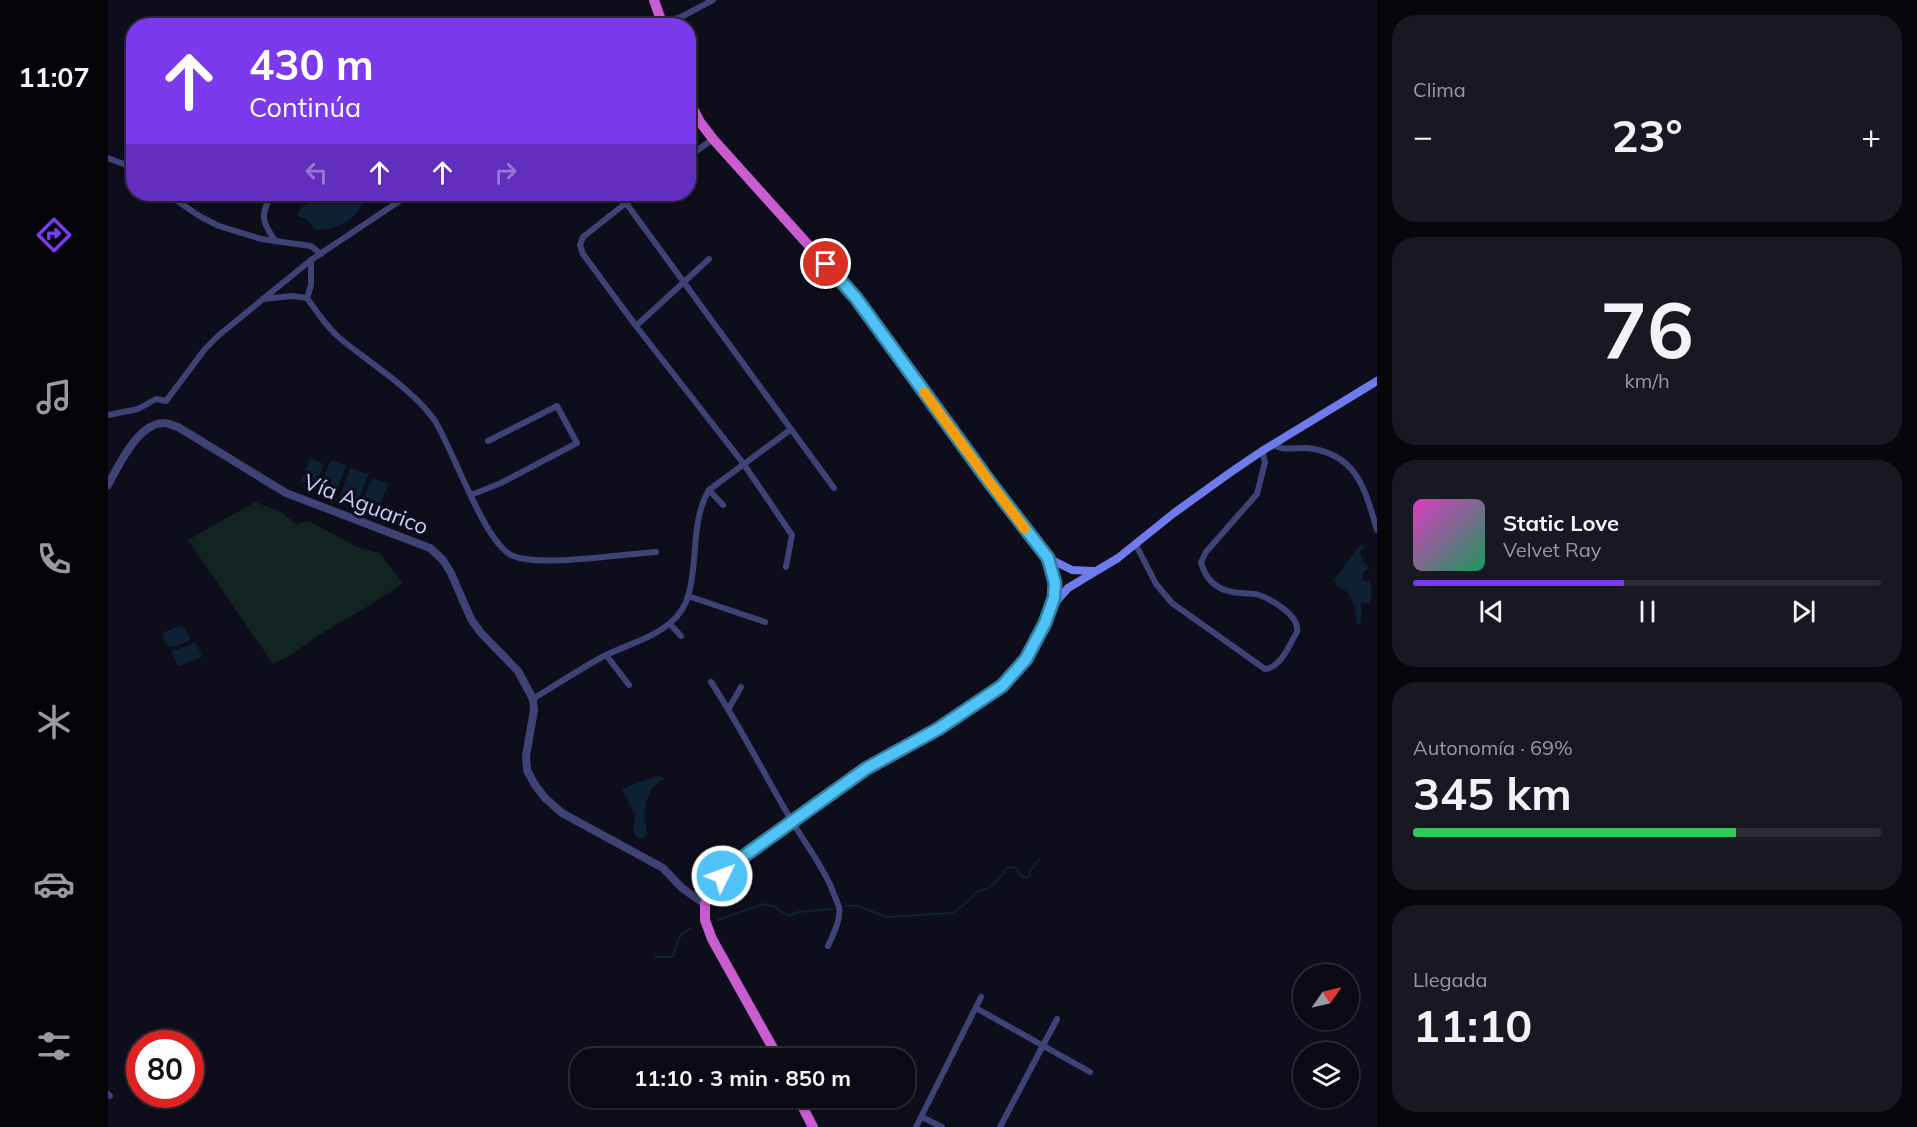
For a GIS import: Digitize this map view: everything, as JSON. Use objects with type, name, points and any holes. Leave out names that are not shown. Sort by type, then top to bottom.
[{"type":"highway","points":[[654,0],[660,18]]},
{"type":"highway","points":[[696,114],[713,139],[856,298],[991,484],[1048,558],[1055,583],[1051,608],[1026,659],[1002,686],[938,729],[867,768],[744,856],[712,887],[705,904],[705,920],[712,939],[773,1048]]},
{"type":"highway","points":[[803,1108],[813,1127]]},
{"type":"main road","points":[[1051,608],[1068,588],[1118,558],[1192,499],[1272,444],[1377,381]]},
{"type":"main road","points":[[1048,558],[1072,570],[1094,571]]},
{"type":"street","points":[[680,18],[713,0]]},
{"type":"street","points":[[696,151],[713,139]]},
{"type":"street","points":[[108,158],[126,165]]},
{"type":"street","points":[[177,201],[219,226],[261,239],[274,239],[311,246],[321,254]]},
{"type":"street","points":[[268,201],[262,217],[274,239]]},
{"type":"street","points":[[108,415],[138,409],[156,399],[166,401],[205,349],[262,299],[311,260],[400,201]]},
{"type":"street","points":[[630,201],[583,237],[580,245],[583,254],[743,463],[792,536],[786,567]]},
{"type":"street","points":[[627,203],[834,488]]},
{"type":"street","points":[[636,326],[709,259]]},
{"type":"street","points":[[307,298],[311,260]]},
{"type":"street","points":[[262,299],[292,296],[307,298],[332,331],[430,414],[471,495],[508,554],[530,560],[551,560],[656,552]]},
{"type":"street","points":[[471,495],[501,483],[577,443],[556,406],[488,441]]},
{"type":"street","name":"Vía Aguarico","points":[[108,485],[134,441],[155,425],[165,423],[178,427],[286,493],[430,548],[443,560],[451,573],[471,619],[481,633],[518,671],[533,699]]},
{"type":"street","points":[[705,904],[682,888],[663,868],[562,813],[545,798],[527,770],[526,756],[534,710],[533,699],[606,655],[670,624],[679,615],[688,596],[700,513],[709,489],[790,430]]},
{"type":"street","points":[[1272,444],[1284,450],[1310,448],[1342,459],[1360,480],[1377,530]]},
{"type":"street","points":[[1136,544],[1156,584],[1172,603],[1265,669],[1278,663],[1297,632],[1296,621],[1260,596],[1230,592],[1212,584],[1206,578],[1201,562],[1206,552],[1257,494],[1265,462],[1262,451]]},
{"type":"street","points":[[709,489],[723,505]]},
{"type":"street","points":[[688,596],[765,622]]},
{"type":"street","points":[[670,624],[681,636]]},
{"type":"street","points":[[606,655],[629,685]]},
{"type":"street","points":[[711,682],[729,708],[792,821],[819,861],[839,908],[836,928],[828,946]]},
{"type":"street","points":[[729,708],[741,687]]},
{"type":"street","points":[[916,1127],[981,997]]},
{"type":"street","points":[[976,1008],[1090,1072]]},
{"type":"street","points":[[1000,1127],[1057,1018]]},
{"type":"street","points":[[922,1117],[942,1127]]},
{"type":"green space","points":[[255,502],[281,512],[296,524],[309,521],[359,548],[380,553],[402,583],[273,664],[188,540]]},
{"type":"water","points":[[305,201],[362,201],[359,210],[347,222],[324,230],[316,230],[306,219],[297,216],[298,211],[307,203]]},
{"type":"water","points":[[310,458],[324,464],[315,487],[301,481]]},
{"type":"water","points":[[331,460],[346,466],[335,495],[319,489]]},
{"type":"water","points":[[350,468],[368,474],[358,503],[340,497]]},
{"type":"water","points":[[372,478],[388,484],[378,512],[361,505]]},
{"type":"water","points":[[1360,545],[1364,545],[1360,552],[1363,561],[1370,569],[1364,571],[1362,581],[1370,580],[1372,592],[1370,604],[1363,602],[1361,605],[1361,622],[1358,626],[1350,597],[1337,586],[1334,580]]},
{"type":"water","points":[[182,625],[191,639],[174,647],[167,645],[162,635],[164,632]]},
{"type":"water","points":[[196,642],[202,657],[178,666],[171,652]]},
{"type":"water","points":[[660,776],[666,779],[655,785],[647,801],[645,822],[647,834],[644,838],[637,838],[633,831],[635,814],[622,789]]},
{"type":"waterway","points":[[846,906],[858,906],[887,917],[953,913],[976,892],[996,882],[1007,868],[1014,867],[1022,877],[1028,878],[1030,871],[1039,860]]},
{"type":"waterway","points":[[718,920],[763,904],[775,907],[788,916],[798,912],[833,909]]},
{"type":"waterway","points":[[655,957],[673,957],[681,936],[692,928]]},
{"type":"slow traffic","points":[[924,392],[1025,529]]},
{"type":"route","points":[[722,876],[744,856],[867,768],[903,746],[938,729],[1002,686],[1026,659],[1045,623],[1054,598],[1055,583],[1048,558],[991,484],[856,298],[826,264]]}]
